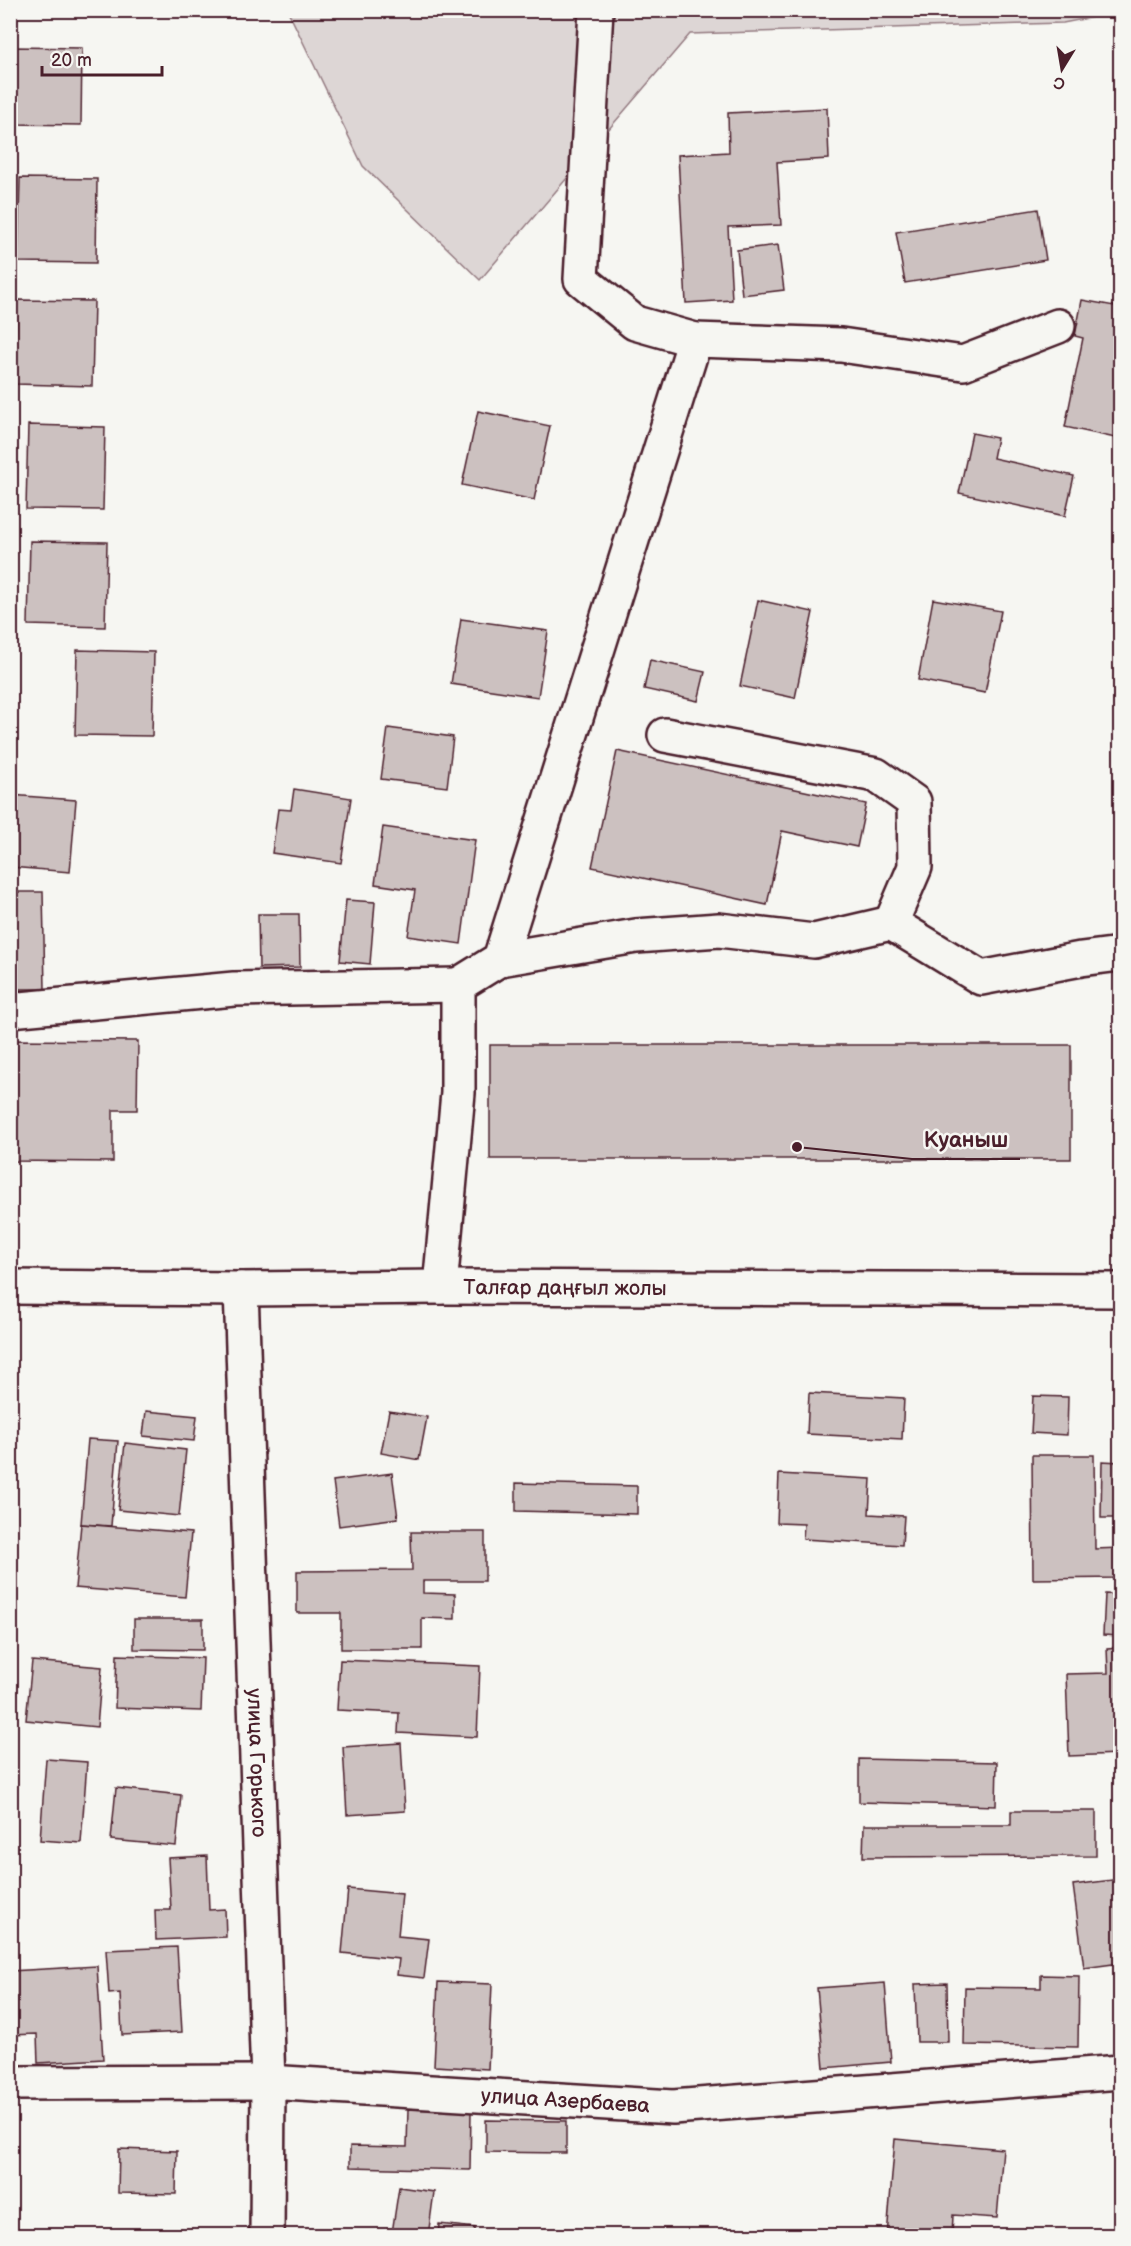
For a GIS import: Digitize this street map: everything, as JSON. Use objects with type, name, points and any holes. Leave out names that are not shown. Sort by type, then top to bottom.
[{"type":"street","points":[[596,10],[581,279],[635,323],[695,340],[841,345],[963,363],[1058,326]]},
{"type":"street","points":[[500,959],[695,340]]},
{"type":"street","points":[[665,735],[876,775],[914,802],[915,867],[891,923]]},
{"type":"street","points":[[10,1010],[234,989],[458,985],[500,959],[636,936],[719,930],[814,941],[891,923],[981,978],[1120,954]]},
{"type":"street","points":[[440,1287],[458,1093],[458,985]]},
{"type":"street","name":"Талғар даңғыл жолы","points":[[10,1287],[1120,1290]]},
{"type":"street","name":"улица Горького","points":[[241,1289],[268,2082],[267,2235]]},
{"type":"street","name":"улица Азербаева","points":[[10,2083],[268,2082],[673,2107],[1120,2072]]},
{"type":"shaded area","points":[[1120,10],[1120,12],[1063,23],[690,34],[480,280],[363,166],[288,11]]},
{"type":"building","points":[[11,47],[82,48],[81,125],[10,124]]},
{"type":"building","points":[[827,108],[829,159],[777,162],[781,225],[728,227],[732,300],[686,303],[678,155],[729,152],[728,113]]},
{"type":"building","points":[[20,178],[97,179],[96,263],[18,262]]},
{"type":"building","points":[[1038,209],[1046,260],[905,283],[896,232]]},
{"type":"building","points":[[778,245],[784,290],[742,295],[737,250]]},
{"type":"building","points":[[17,300],[94,301],[92,386],[15,384]]},
{"type":"building","points":[[1082,300],[1120,307],[1117,342],[1120,342],[1120,439],[1065,427],[1083,338],[1075,336]]},
{"type":"building","points":[[478,411],[550,426],[534,500],[462,485]]},
{"type":"building","points":[[28,425],[105,427],[103,510],[26,509]]},
{"type":"building","points":[[972,433],[997,438],[993,458],[1074,476],[1065,516],[959,493]]},
{"type":"building","points":[[30,541],[107,542],[105,627],[28,625]]},
{"type":"building","points":[[933,599],[1001,611],[985,693],[918,680]]},
{"type":"building","points":[[758,600],[813,612],[795,698],[740,686]]},
{"type":"building","points":[[461,619],[548,631],[538,697],[451,684]]},
{"type":"building","points":[[77,650],[154,652],[152,736],[75,735]]},
{"type":"building","points":[[650,660],[705,672],[698,701],[644,689]]},
{"type":"building","points":[[388,728],[453,737],[447,787],[381,779]]},
{"type":"building","points":[[617,751],[866,804],[857,847],[782,831],[767,905],[592,867]]},
{"type":"building","points":[[294,789],[351,798],[341,863],[272,853],[278,809],[291,810]]},
{"type":"building","points":[[10,795],[76,800],[70,872],[10,867]]},
{"type":"building","points":[[383,827],[475,840],[461,944],[408,936],[415,890],[375,884]]},
{"type":"building","points":[[10,892],[43,892],[45,989],[10,989]]},
{"type":"building","points":[[346,900],[375,902],[370,964],[340,961]]},
{"type":"building","points":[[258,914],[299,914],[300,967],[259,968]]},
{"type":"building","points":[[10,1040],[138,1041],[137,1110],[113,1110],[113,1162],[10,1161]]},
{"type":"building","points":[[490,1045],[1071,1045],[1071,1159],[490,1159]]},
{"type":"building","points":[[809,1393],[904,1398],[902,1439],[807,1434]]},
{"type":"building","points":[[1033,1396],[1068,1397],[1067,1435],[1031,1433]]},
{"type":"building","points":[[146,1411],[197,1416],[194,1441],[143,1436]]},
{"type":"building","points":[[389,1411],[427,1417],[419,1460],[381,1453]]},
{"type":"building","points":[[88,1439],[118,1441],[111,1526],[81,1524]]},
{"type":"building","points":[[125,1443],[186,1450],[179,1516],[118,1510]]},
{"type":"building","points":[[1032,1455],[1094,1455],[1095,1549],[1120,1548],[1120,1578],[1033,1579]]},
{"type":"building","points":[[1102,1461],[1120,1462],[1120,1518],[1101,1518]]},
{"type":"building","points":[[392,1473],[398,1518],[339,1526],[333,1481]]},
{"type":"building","points":[[779,1474],[871,1479],[869,1514],[904,1516],[902,1545],[803,1539],[804,1524],[777,1523]]},
{"type":"building","points":[[516,1483],[637,1486],[637,1514],[516,1511]]},
{"type":"building","points":[[81,1524],[191,1533],[185,1597],[75,1588]]},
{"type":"building","points":[[411,1532],[485,1532],[485,1581],[423,1581],[423,1593],[455,1594],[455,1619],[422,1618],[422,1649],[341,1649],[341,1613],[297,1613],[297,1571],[412,1570]]},
{"type":"building","points":[[1105,1594],[1120,1595],[1120,1636],[1103,1635]]},
{"type":"building","points":[[134,1619],[203,1619],[203,1650],[134,1649]]},
{"type":"building","points":[[1120,1647],[1118,1754],[1069,1756],[1066,1674],[1108,1673],[1107,1648]]},
{"type":"building","points":[[117,1655],[203,1658],[201,1711],[115,1708]]},
{"type":"building","points":[[340,1660],[480,1666],[477,1737],[398,1733],[399,1713],[337,1710]]},
{"type":"building","points":[[32,1661],[102,1667],[97,1727],[26,1720]]},
{"type":"building","points":[[401,1743],[405,1811],[347,1815],[343,1747]]},
{"type":"building","points":[[46,1759],[87,1762],[81,1843],[40,1840]]},
{"type":"building","points":[[859,1759],[997,1762],[996,1806],[859,1802]]},
{"type":"building","points":[[116,1788],[181,1795],[176,1846],[111,1840]]},
{"type":"building","points":[[1011,1811],[1096,1811],[1096,1856],[863,1857],[864,1825],[1011,1825]]},
{"type":"building","points":[[207,1856],[209,1910],[225,1909],[226,1937],[156,1940],[155,1910],[171,1910],[168,1858]]},
{"type":"building","points":[[1120,1879],[1120,1963],[1084,1968],[1073,1885]]},
{"type":"building","points":[[348,1889],[402,1894],[398,1936],[429,1939],[424,1978],[397,1975],[399,1959],[342,1953]]},
{"type":"building","points":[[177,1947],[182,2032],[122,2035],[120,1993],[109,1994],[106,1950]]},
{"type":"building","points":[[97,1966],[103,2059],[38,2063],[37,2034],[10,2035],[10,1971]]},
{"type":"building","points":[[1041,1975],[1079,1976],[1078,2047],[964,2045],[965,1987],[1041,1988]]},
{"type":"building","points":[[438,1982],[492,1984],[488,2069],[434,2066]]},
{"type":"building","points":[[885,1983],[891,2062],[824,2068],[817,1988]]},
{"type":"building","points":[[947,1983],[948,2042],[917,2042],[915,1984]]},
{"type":"building","points":[[408,2109],[471,2111],[470,2170],[350,2167],[350,2146],[407,2147]]},
{"type":"building","points":[[486,2120],[566,2121],[566,2153],[486,2152]]},
{"type":"building","points":[[895,2139],[1003,2149],[997,2218],[953,2215],[952,2236],[887,2236]]},
{"type":"building","points":[[119,2149],[177,2151],[176,2194],[118,2193]]},
{"type":"building","points":[[399,2187],[434,2192],[428,2236],[392,2233]]},
{"type":"building","points":[[439,2224],[475,2228],[475,2236],[438,2236]]},
{"type":"place","name":"Куаныш","points":[[797,1147]]}]
